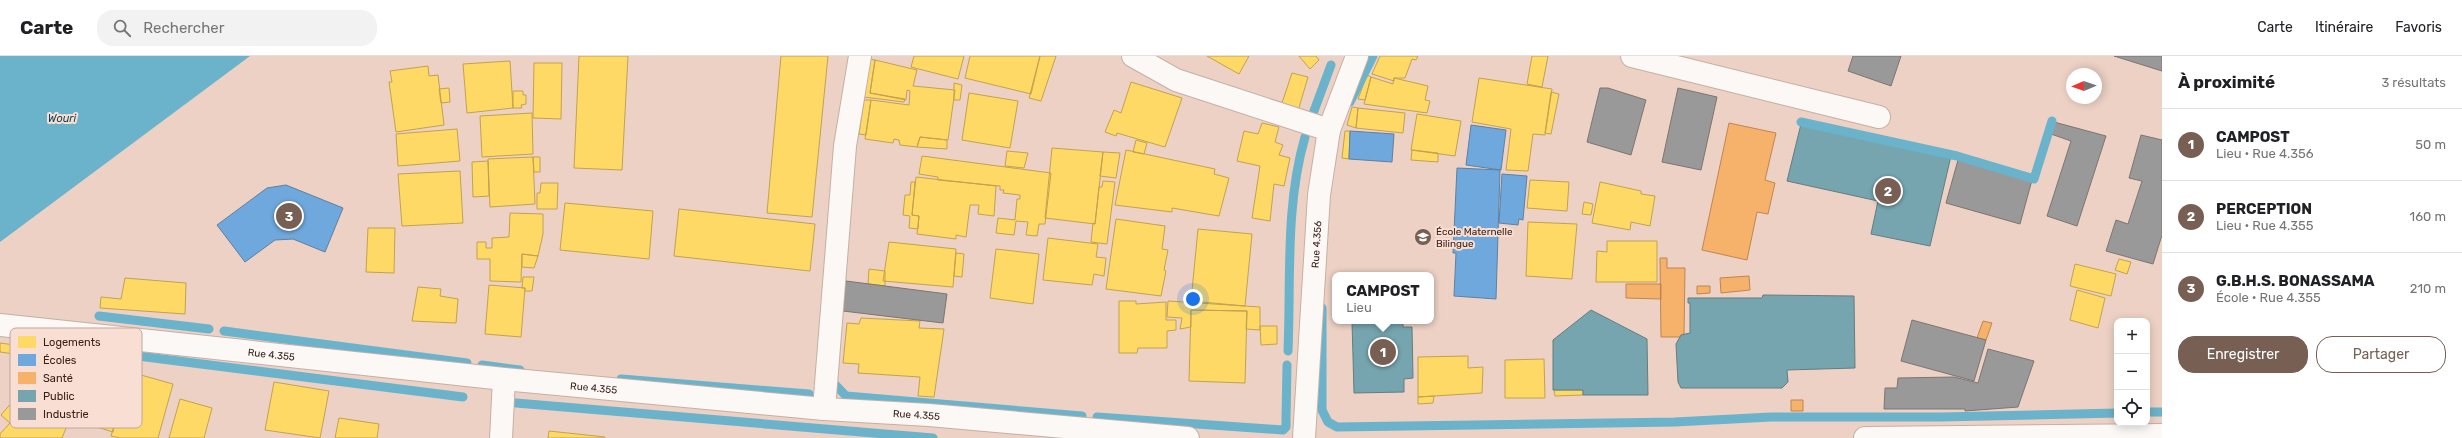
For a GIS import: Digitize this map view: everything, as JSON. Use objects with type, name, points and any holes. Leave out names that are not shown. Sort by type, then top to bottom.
[{"type":"street","points":[[824,409],[845,146],[860,56]]},
{"type":"street","points":[[1133,56],[1176,80],[1329,130]]},
{"type":"street","name":"Rue 4.356","points":[[1304,438],[1319,195],[1329,130],[1357,56]]},
{"type":"street","points":[[1632,56],[1879,117]]},
{"type":"street","name":"Rue 4.355","points":[[0,325],[28,328]]},
{"type":"street","name":"Rue 4.355","points":[[142,340],[504,379],[824,409],[929,415],[1188,438]]},
{"type":"street","points":[[501,438],[504,379]]},
{"type":"street","points":[[1865,438],[2162,435]]},
{"type":"water","name":"Wouri","points":[[0,56],[250,56],[0,242]]},
{"type":"building: Logements","points":[[579,56],[628,56],[622,170],[574,168]]},
{"type":"building: Logements","points":[[781,56],[828,56],[812,217],[767,213]]},
{"type":"building: Logements","points":[[914,56],[964,56],[958,79],[911,67]]},
{"type":"building: Logements","points":[[970,56],[1040,56],[1031,94],[965,78]]},
{"type":"building: Logements","points":[[1040,56],[1056,56],[1041,101],[1029,98]]},
{"type":"building: Logements","points":[[1207,56],[1249,56],[1239,74]]},
{"type":"building: Logements","points":[[1299,56],[1316,56],[1319,60],[1310,69]]},
{"type":"building: Logements","points":[[1380,56],[1418,56],[1416,60],[1412,59],[1405,78],[1394,78],[1394,81],[1372,74]]},
{"type":"building: Logements","points":[[1532,56],[1548,56],[1542,87],[1527,84]]},
{"type":"building: Logements","points":[[868,59],[875,60],[870,93],[905,99],[904,102],[864,97]]},
{"type":"building: Logements","points":[[875,60],[917,70],[913,86],[955,90],[948,140],[920,137],[917,147],[900,145],[899,140],[894,139],[893,143],[865,139],[871,100],[909,105],[910,91],[907,90],[906,100],[870,93]]},
{"type":"building: Logements","points":[[510,61],[513,108],[467,113],[463,64]]},
{"type":"building: Logements","points":[[534,63],[562,63],[561,119],[533,118]]},
{"type":"building: Logements","points":[[428,66],[429,76],[438,75],[444,125],[396,132],[389,82],[392,82],[390,71]]},
{"type":"building: Logements","points":[[1292,73],[1308,77],[1298,111],[1281,106]]},
{"type":"building: Logements","points":[[1367,75],[1371,77],[1365,100],[1358,99]]},
{"type":"building: Logements","points":[[1371,77],[1393,84],[1394,78],[1428,86],[1425,100],[1430,101],[1427,113],[1364,104]]},
{"type":"building: Logements","points":[[1479,78],[1552,89],[1545,135],[1533,134],[1528,171],[1506,170],[1511,129],[1472,122]]},
{"type":"building: Logements","points":[[1131,82],[1182,98],[1165,147],[1117,133],[1116,136],[1105,132],[1114,110],[1121,113]]},
{"type":"building: Logements","points":[[954,83],[962,85],[960,100],[954,100]]},
{"type":"building: Logements","points":[[449,88],[450,102],[441,103],[439,89]]},
{"type":"building: Logements","points":[[513,91],[523,91],[523,95],[526,95],[526,104],[521,105],[522,108],[513,108]]},
{"type":"building: Logements","points":[[1551,92],[1559,94],[1551,134],[1545,133]]},
{"type":"building: Logements","points":[[969,93],[1018,101],[1010,148],[962,140]]},
{"type":"building: Logements","points":[[864,100],[871,100],[866,135],[859,134]]},
{"type":"building: Logements","points":[[1352,107],[1358,108],[1356,128],[1347,125]]},
{"type":"building: Logements","points":[[1358,108],[1405,113],[1403,133],[1356,128]]},
{"type":"building: Logements","points":[[532,113],[533,154],[482,157],[480,116]]},
{"type":"building: Logements","points":[[1417,114],[1461,121],[1455,156],[1411,150]]},
{"type":"building: Logements","points":[[1262,123],[1279,127],[1275,142],[1283,145],[1279,155],[1290,158],[1284,186],[1274,184],[1270,221],[1252,218],[1260,166],[1237,161],[1244,131],[1258,134]]},
{"type":"building: Logements","points":[[457,129],[460,161],[398,166],[396,134]]},
{"type":"building: Logements","points":[[1345,131],[1350,131],[1349,159],[1342,158]]},
{"type":"building: Logements","points":[[920,137],[947,140],[947,149],[917,147]]},
{"type":"building: Logements","points":[[1136,140],[1147,143],[1144,154],[1133,152]]},
{"type":"building: Logements","points":[[1052,148],[1103,152],[1095,224],[1045,218]]},
{"type":"building: Logements","points":[[1126,150],[1215,169],[1214,174],[1229,178],[1219,216],[1172,208],[1172,212],[1115,205]]},
{"type":"building: Logements","points":[[1412,150],[1438,153],[1438,162],[1411,160]]},
{"type":"building: Logements","points":[[1007,151],[1028,153],[1024,168],[1005,166]]},
{"type":"building: Logements","points":[[1103,152],[1120,153],[1116,178],[1100,176]]},
{"type":"building: Logements","points":[[922,156],[1051,173],[1045,224],[1039,224],[1037,236],[1026,235],[1028,222],[1016,221],[1014,235],[996,233],[998,218],[1015,220],[1017,199],[1020,199],[1020,195],[1003,193],[1004,190],[1000,190],[1000,186],[938,180],[938,177],[919,174]]},
{"type":"building: Logements","points":[[533,157],[540,157],[540,172],[534,172]]},
{"type":"building: Logements","points":[[533,157],[535,204],[490,207],[488,159]]},
{"type":"building: Logements","points":[[488,161],[489,196],[473,197],[472,162]]},
{"type":"building: Logements","points":[[460,171],[463,223],[402,226],[398,174]]},
{"type":"building: Logements","points":[[916,177],[996,186],[994,216],[978,214],[979,205],[970,205],[966,237],[956,235],[956,239],[917,234],[919,216],[912,215]]},
{"type":"building: Logements","points":[[1530,180],[1569,182],[1567,211],[1527,208]]},
{"type":"building: Logements","points":[[1103,181],[1115,182],[1107,244],[1091,242],[1093,223],[1095,224],[1099,187],[1102,187]]},
{"type":"building: Logements","points":[[911,182],[915,182],[912,215],[919,216],[918,229],[909,228],[910,216],[903,215],[905,195],[910,195]]},
{"type":"building: Logements","points":[[1600,182],[1641,191],[1641,194],[1655,196],[1650,226],[1631,222],[1630,230],[1592,223]]},
{"type":"building: Logements","points":[[541,183],[558,183],[557,209],[537,209],[537,193],[540,193]]},
{"type":"building: Logements","points":[[1584,202],[1593,204],[1591,215],[1582,214]]},
{"type":"building: Logements","points":[[565,203],[653,211],[649,259],[560,250]]},
{"type":"building: Logements","points":[[679,209],[815,224],[810,271],[674,256]]},
{"type":"building: Logements","points":[[510,213],[543,214],[543,234],[538,256],[522,254],[521,282],[490,281],[490,259],[477,259],[477,242],[486,242],[486,248],[492,248],[492,238],[509,237]]},
{"type":"building: Logements","points":[[1116,219],[1165,226],[1162,249],[1168,250],[1161,296],[1106,289]]},
{"type":"building: Logements","points":[[1528,222],[1577,224],[1572,279],[1526,276]]},
{"type":"building: Logements","points":[[368,228],[395,228],[394,273],[366,272]]},
{"type":"building: Logements","points":[[1198,229],[1252,234],[1245,306],[1191,301]]},
{"type":"building: Logements","points":[[1048,238],[1098,244],[1096,257],[1106,258],[1104,276],[1094,274],[1092,285],[1043,280]]},
{"type":"building: Logements","points":[[1607,241],[1657,241],[1657,282],[1596,282],[1597,251],[1607,252]]},
{"type":"building: Logements","points":[[889,242],[956,249],[953,287],[883,281]]},
{"type":"building: Logements","points":[[996,249],[1039,254],[1033,304],[990,298]]},
{"type":"building: Logements","points":[[956,253],[964,254],[962,277],[954,276]]},
{"type":"building: Logements","points":[[522,254],[538,256],[534,268],[522,267]]},
{"type":"building: Logements","points":[[2119,259],[2131,262],[2127,274],[2115,270]]},
{"type":"building: Logements","points":[[2075,264],[2116,274],[2111,296],[2070,286]]},
{"type":"building: Logements","points":[[869,269],[885,271],[885,286],[868,284]]},
{"type":"building: Logements","points":[[523,277],[534,277],[532,291],[525,291],[525,288],[522,288]]},
{"type":"building: Logements","points":[[125,278],[186,283],[185,314],[100,308],[101,297],[121,299]]},
{"type":"building: Logements","points":[[489,285],[525,288],[521,337],[485,334]]},
{"type":"building: Logements","points":[[418,287],[441,289],[440,296],[458,299],[456,323],[412,321]]},
{"type":"building: Logements","points":[[2077,290],[2105,298],[2098,328],[2070,320]]},
{"type":"building: Logements","points":[[1119,301],[1136,301],[1136,304],[1166,302],[1166,320],[1176,320],[1176,330],[1167,331],[1167,348],[1138,348],[1137,353],[1119,353]]},
{"type":"building: Logements","points":[[1168,301],[1260,307],[1260,330],[1246,329],[1247,311],[1191,310],[1191,327],[1180,329],[1182,318],[1167,317]]},
{"type":"building: Logements","points":[[1191,310],[1247,311],[1245,383],[1189,381]]},
{"type":"building: Logements","points":[[861,318],[920,321],[919,328],[944,329],[934,397],[918,396],[920,377],[858,373],[859,364],[843,363],[847,323],[859,324]]},
{"type":"building: Logements","points":[[1260,326],[1277,326],[1277,344],[1261,345]]},
{"type":"building: Logements","points":[[0,343],[10,344],[10,353],[0,352]]},
{"type":"building: Logements","points":[[1468,356],[1468,368],[1483,367],[1482,393],[1418,397],[1418,357]]},
{"type":"building: Logements","points":[[1544,359],[1545,398],[1505,398],[1505,360]]},
{"type":"building: Logements","points":[[142,375],[173,384],[158,438],[120,438],[111,436],[113,428],[142,428]]},
{"type":"building: Logements","points":[[274,382],[329,391],[320,438],[265,430]]},
{"type":"building: Logements","points":[[1554,390],[1583,390],[1583,395],[1555,396]]},
{"type":"building: Logements","points":[[1434,396],[1433,403],[1418,404],[1418,397]]},
{"type":"building: Logements","points":[[180,399],[212,408],[204,438],[169,438]]},
{"type":"building: Logements","points":[[10,405],[10,423],[1,415]]},
{"type":"building: Logements","points":[[339,418],[379,424],[377,438],[335,438]]},
{"type":"building: Logements","points":[[10,423],[10,428],[66,428],[62,438],[0,438],[0,434]]},
{"type":"building: Logements","points":[[100,428],[114,428],[113,432]]},
{"type":"building: Logements","points":[[549,431],[605,437],[605,438],[548,438]]},
{"type":"building: Écoles","points":[[1471,125],[1506,130],[1501,170],[1466,165]]},
{"type":"building: Écoles","points":[[1350,131],[1394,134],[1392,162],[1349,159]]},
{"type":"building: Écoles","points":[[1457,168],[1500,170],[1496,299],[1454,296],[1456,253],[1453,253]]},
{"type":"building: Écoles","points":[[1502,174],[1527,176],[1523,220],[1519,219],[1518,225],[1499,223]]},
{"type":"building: Écoles","points":[[286,185],[343,208],[325,252],[293,239],[275,240],[245,262],[217,225],[267,188]]},
{"type":"building: Santé","points":[[1729,123],[1776,133],[1765,180],[1775,183],[1768,214],[1757,212],[1747,260],[1702,250]]},
{"type":"building: Santé","points":[[1660,258],[1667,258],[1667,268],[1685,268],[1684,334],[1680,337],[1661,337]]},
{"type":"building: Santé","points":[[1749,276],[1750,290],[1721,293],[1720,278]]},
{"type":"building: Santé","points":[[1626,284],[1661,284],[1661,299],[1626,298]]},
{"type":"building: Santé","points":[[1697,286],[1710,286],[1710,293],[1697,294]]},
{"type":"building: Santé","points":[[1983,321],[1992,323],[1986,340],[1977,338]]},
{"type":"building: Santé","points":[[1791,400],[1803,400],[1803,411],[1791,411]]},
{"type":"building: Public","points":[[1801,124],[1951,156],[1930,246],[1871,234],[1878,201],[1787,181]]},
{"type":"building: Public","points":[[1763,295],[1854,296],[1855,368],[1787,370],[1788,382],[1782,388],[1681,388],[1678,382],[1676,344],[1681,335],[1690,333],[1690,303],[1688,303],[1688,298],[1762,298]]},
{"type":"building: Public","points":[[1591,310],[1647,339],[1648,395],[1583,395],[1583,390],[1553,390],[1553,340]]},
{"type":"building: Public","points":[[1352,324],[1403,324],[1403,327],[1412,327],[1413,378],[1404,379],[1404,392],[1354,393]]},
{"type":"building: Industrie","points":[[1853,56],[1901,56],[1891,86],[1848,71]]},
{"type":"building: Industrie","points":[[2114,56],[2162,56],[2162,71]]},
{"type":"building: Industrie","points":[[1600,88],[1608,88],[1646,100],[1631,155],[1587,142]]},
{"type":"building: Industrie","points":[[1678,88],[1717,97],[1701,170],[1662,162]]},
{"type":"building: Industrie","points":[[2054,122],[2106,136],[2077,226],[2047,216],[2071,141],[2051,134]]},
{"type":"building: Industrie","points":[[2141,135],[2162,140],[2162,235],[2153,264],[2106,251],[2116,220],[2128,224],[2142,181],[2129,178]]},
{"type":"building: Industrie","points":[[1958,160],[2032,180],[2020,224],[1946,203]]},
{"type":"building: Industrie","points":[[846,281],[947,294],[943,323],[843,311]]},
{"type":"building: Industrie","points":[[1912,320],[1986,340],[1974,381],[1901,361]]},
{"type":"building: Industrie","points":[[1988,349],[2034,361],[2018,407],[1965,411],[1965,409],[1884,409],[1885,388],[1897,388],[1898,378],[1954,377],[1978,383]]},
{"type":"waterway","points":[[1350,102],[1373,56]]},
{"type":"waterway","points":[[1311,119],[1331,65]]},
{"type":"waterway","points":[[1801,122],[1957,156],[2034,179],[2052,121]]},
{"type":"waterway","points":[[1288,351],[1290,243],[1294,190],[1305,137]]},
{"type":"waterway","points":[[1322,308],[1322,410],[1328,422],[1337,427],[1675,422],[1771,417],[1941,417],[2114,413]]},
{"type":"waterway","points":[[99,316],[209,329]]},
{"type":"waterway","points":[[224,331],[467,363]]},
{"type":"waterway","points":[[142,356],[463,397]]},
{"type":"waterway","points":[[482,365],[520,370]]},
{"type":"waterway","points":[[1097,417],[1283,430],[1286,427],[1287,365]]},
{"type":"waterway","points":[[829,378],[846,396],[1082,416]]},
{"type":"waterway","points":[[621,379],[809,394]]},
{"type":"waterway","points":[[516,403],[933,438]]},
{"type":"waterway","points":[[2150,412],[2162,412]]},
{"type":"place","name":"PERCEPTION","points":[[1888,191]]},
{"type":"place","name":"G.B.H.S. BONASSAMA","points":[[289,216]]},
{"type":"place","name":"École Maternelle Bilingue","points":[[1423,237]]},
{"type":"place","name":"CAMPOST","points":[[1383,352]]}]
